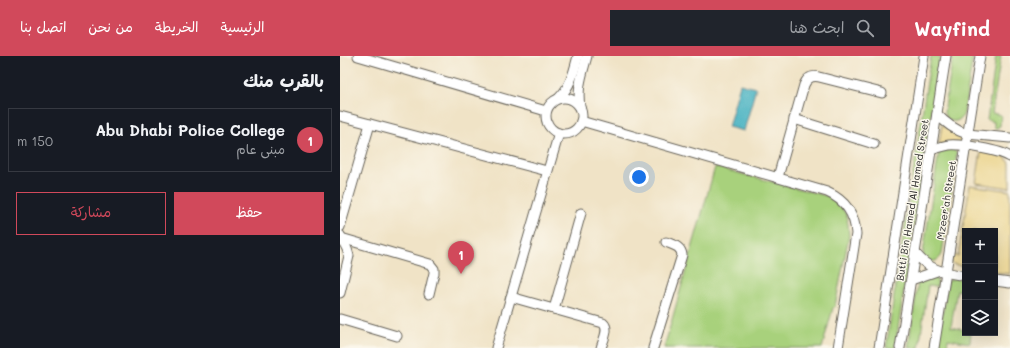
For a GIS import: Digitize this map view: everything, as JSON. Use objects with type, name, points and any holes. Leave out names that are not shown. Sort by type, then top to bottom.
[{"type":"street","points":[[358,56],[546,111]]},
{"type":"street","points":[[578,56],[570,82],[564,94],[551,103],[545,116],[550,129],[563,134],[573,132],[581,121],[582,116],[578,95],[579,84],[587,56]]},
{"type":"street","name":"Butti Bin Hamed Al Hamed Street","points":[[879,348],[924,56]]},
{"type":"street","name":"Butti Bin Hamed Al Hamed Street","points":[[900,348],[946,56]]},
{"type":"street","name":"Mzeer'ah Street","points":[[934,348],[941,272],[966,146],[980,56]]},
{"type":"street","points":[[778,177],[806,82],[813,76],[882,94]]},
{"type":"street","points":[[559,98],[569,98],[580,107]]},
{"type":"street","points":[[937,114],[951,127],[968,134],[1010,138]]},
{"type":"street","points":[[340,116],[547,171]]},
{"type":"street","points":[[794,119],[874,144]]},
{"type":"street","points":[[581,121],[827,192],[834,195],[845,204],[854,222],[855,240],[838,348]]},
{"type":"street","points":[[340,227],[370,124]]},
{"type":"street","points":[[496,348],[559,133]]},
{"type":"street","points":[[931,150],[948,145],[966,146],[1000,152],[1010,157]]},
{"type":"street","points":[[340,191],[350,194]]},
{"type":"street","points":[[554,309],[581,213]]},
{"type":"street","points":[[340,236],[349,256],[340,293]]},
{"type":"street","points":[[340,236],[430,264],[434,269],[434,273],[429,294]]},
{"type":"street","points":[[653,348],[682,255],[682,252],[678,247],[666,242]]},
{"type":"street","points":[[915,253],[923,262],[941,272],[962,276]]},
{"type":"street","points":[[911,280],[941,272]]},
{"type":"street","points":[[998,281],[1010,283]]},
{"type":"street","points":[[511,297],[604,324],[606,330],[601,348]]},
{"type":"street","points":[[340,319],[397,336]]},
{"type":"green space","points":[[931,56],[940,56],[895,348],[886,348]]},
{"type":"green space","points":[[953,56],[973,56],[964,113],[957,121],[951,121],[944,113]]},
{"type":"green space","points":[[996,56],[1001,56],[992,113],[1001,115],[1000,126],[994,128],[994,122],[987,120]]},
{"type":"green space","points":[[953,148],[957,153],[942,254],[938,260],[929,261],[924,257],[923,253],[939,152]]},
{"type":"green space","points":[[715,167],[827,196],[839,204],[846,214],[849,236],[835,306],[833,308],[822,348],[664,348]]},
{"type":"green space","points":[[933,276],[937,281],[937,287],[928,286],[919,348],[908,348],[918,282]]},
{"type":"green space","points":[[954,278],[962,279],[962,291],[957,290],[951,327],[962,329],[962,336],[971,336],[970,343],[948,339],[947,348],[937,348],[948,281]]},
{"type":"sand","points":[[942,125],[962,138],[961,143],[939,144]]},
{"type":"sand","points":[[981,151],[1002,154],[1010,163],[1010,188],[976,183]]},
{"type":"sand","points":[[970,185],[1010,191],[1010,274],[998,272],[998,228],[963,228]]},
{"type":"sand","points":[[962,232],[962,266],[951,262],[952,255],[958,256]]},
{"type":"water","points":[[740,84],[756,88],[744,131],[728,127]]},
{"type":"place","name":"Abu Dhabi Police College","points":[[461,274]]}]
